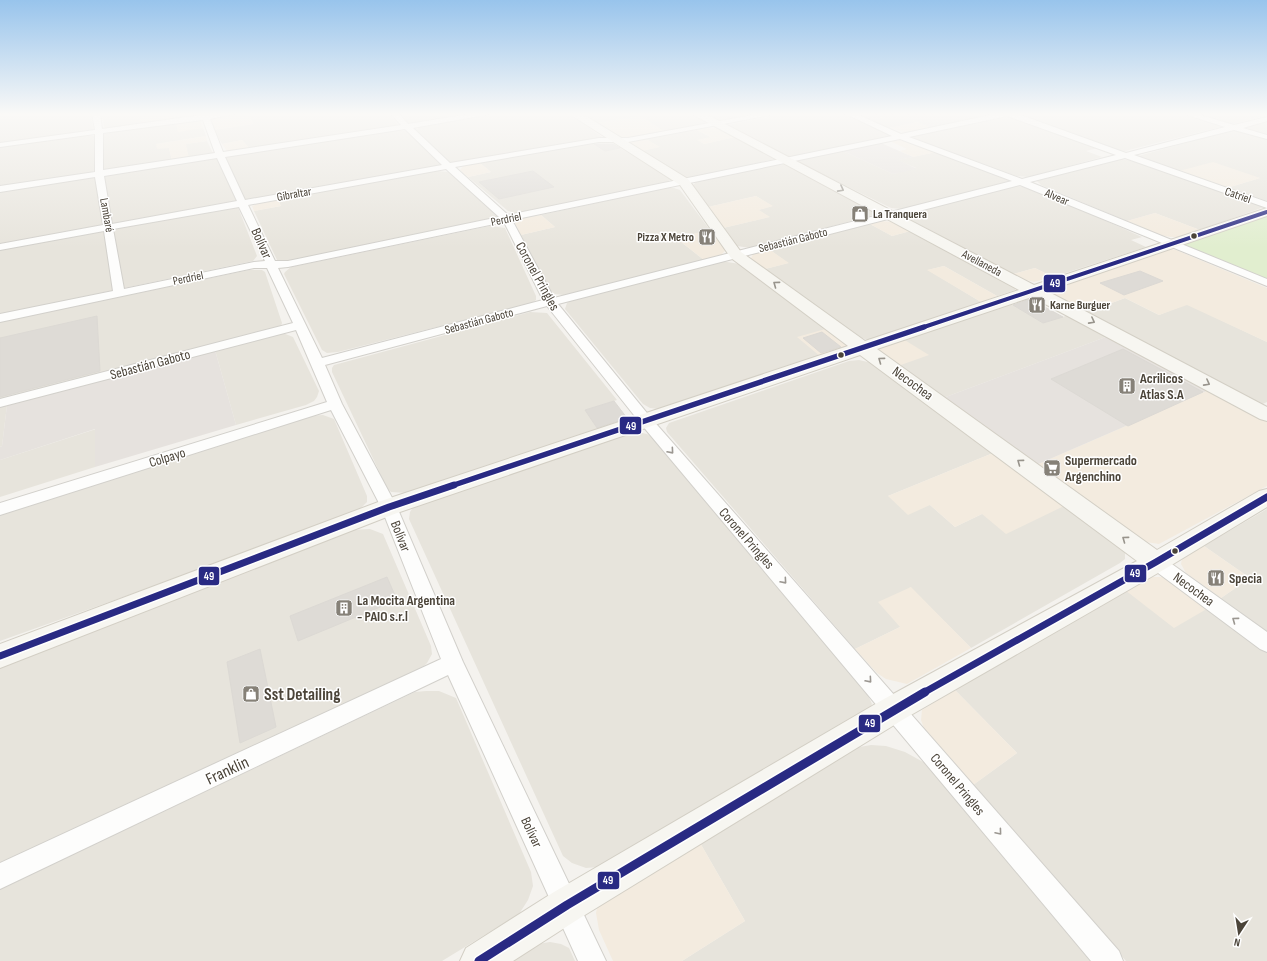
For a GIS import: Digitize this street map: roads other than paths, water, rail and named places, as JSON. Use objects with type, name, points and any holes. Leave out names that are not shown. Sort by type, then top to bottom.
[{"type":"street","name":"Lambaré","points":[[99,158],[99,174],[109,226],[119,293]]},
{"type":"street","points":[[0,189],[208,158]]},
{"type":"street","name":"Bolívar","points":[[221,158],[244,203],[271,265],[318,363],[335,404],[389,507],[453,663],[592,961]]},
{"type":"street","name":"Coronel Pringles","points":[[439,158],[507,219],[550,302],[646,421],[1109,961]]},
{"type":"street","name":"Gibraltar","points":[[0,247],[109,226],[495,158]]},
{"type":"street","name":"Necochea","points":[[644,158],[684,182],[736,255],[863,346],[1267,642]]},
{"type":"street","name":"Avellaneda","points":[[783,158],[1267,415]]},
{"type":"street","name":"Perdriel","points":[[0,318],[254,265],[288,264],[797,158]]},
{"type":"street","name":"Alvear","points":[[958,158],[1019,181],[1267,283]]},
{"type":"street","name":"Sebastián Gaboto","points":[[318,363],[1019,181],[1116,158]]},
{"type":"street","name":"Catriel","points":[[1129,158],[1267,205]]},
{"type":"street","points":[[0,656],[389,507],[646,421],[863,346],[1267,212]]},
{"type":"street","name":"Sebastián Gaboto","points":[[0,403],[299,325]]},
{"type":"street","name":"Colpayo","points":[[0,509],[335,404]]},
{"type":"street","points":[[479,961],[567,905],[894,709],[1156,562],[1267,497]]},
{"type":"street","name":"Franklin","points":[[0,876],[453,663]]},
{"type":"place","name":"La Tranquera","points":[[860,214]]},
{"type":"place","name":"Pizza X Metro","points":[[707,237]]},
{"type":"place","name":"Karne Burguer","points":[[1037,305]]},
{"type":"place","name":"Acrilicos Atlas S.A","points":[[1127,386]]},
{"type":"place","name":"Supermercado Argenchino","points":[[1052,468]]},
{"type":"place","name":"Specia","points":[[1216,578]]},
{"type":"place","name":"La Mocita Argentina - PAIO s.r.l","points":[[344,608]]},
{"type":"place","name":"Sst Detailing","points":[[251,694]]}]
